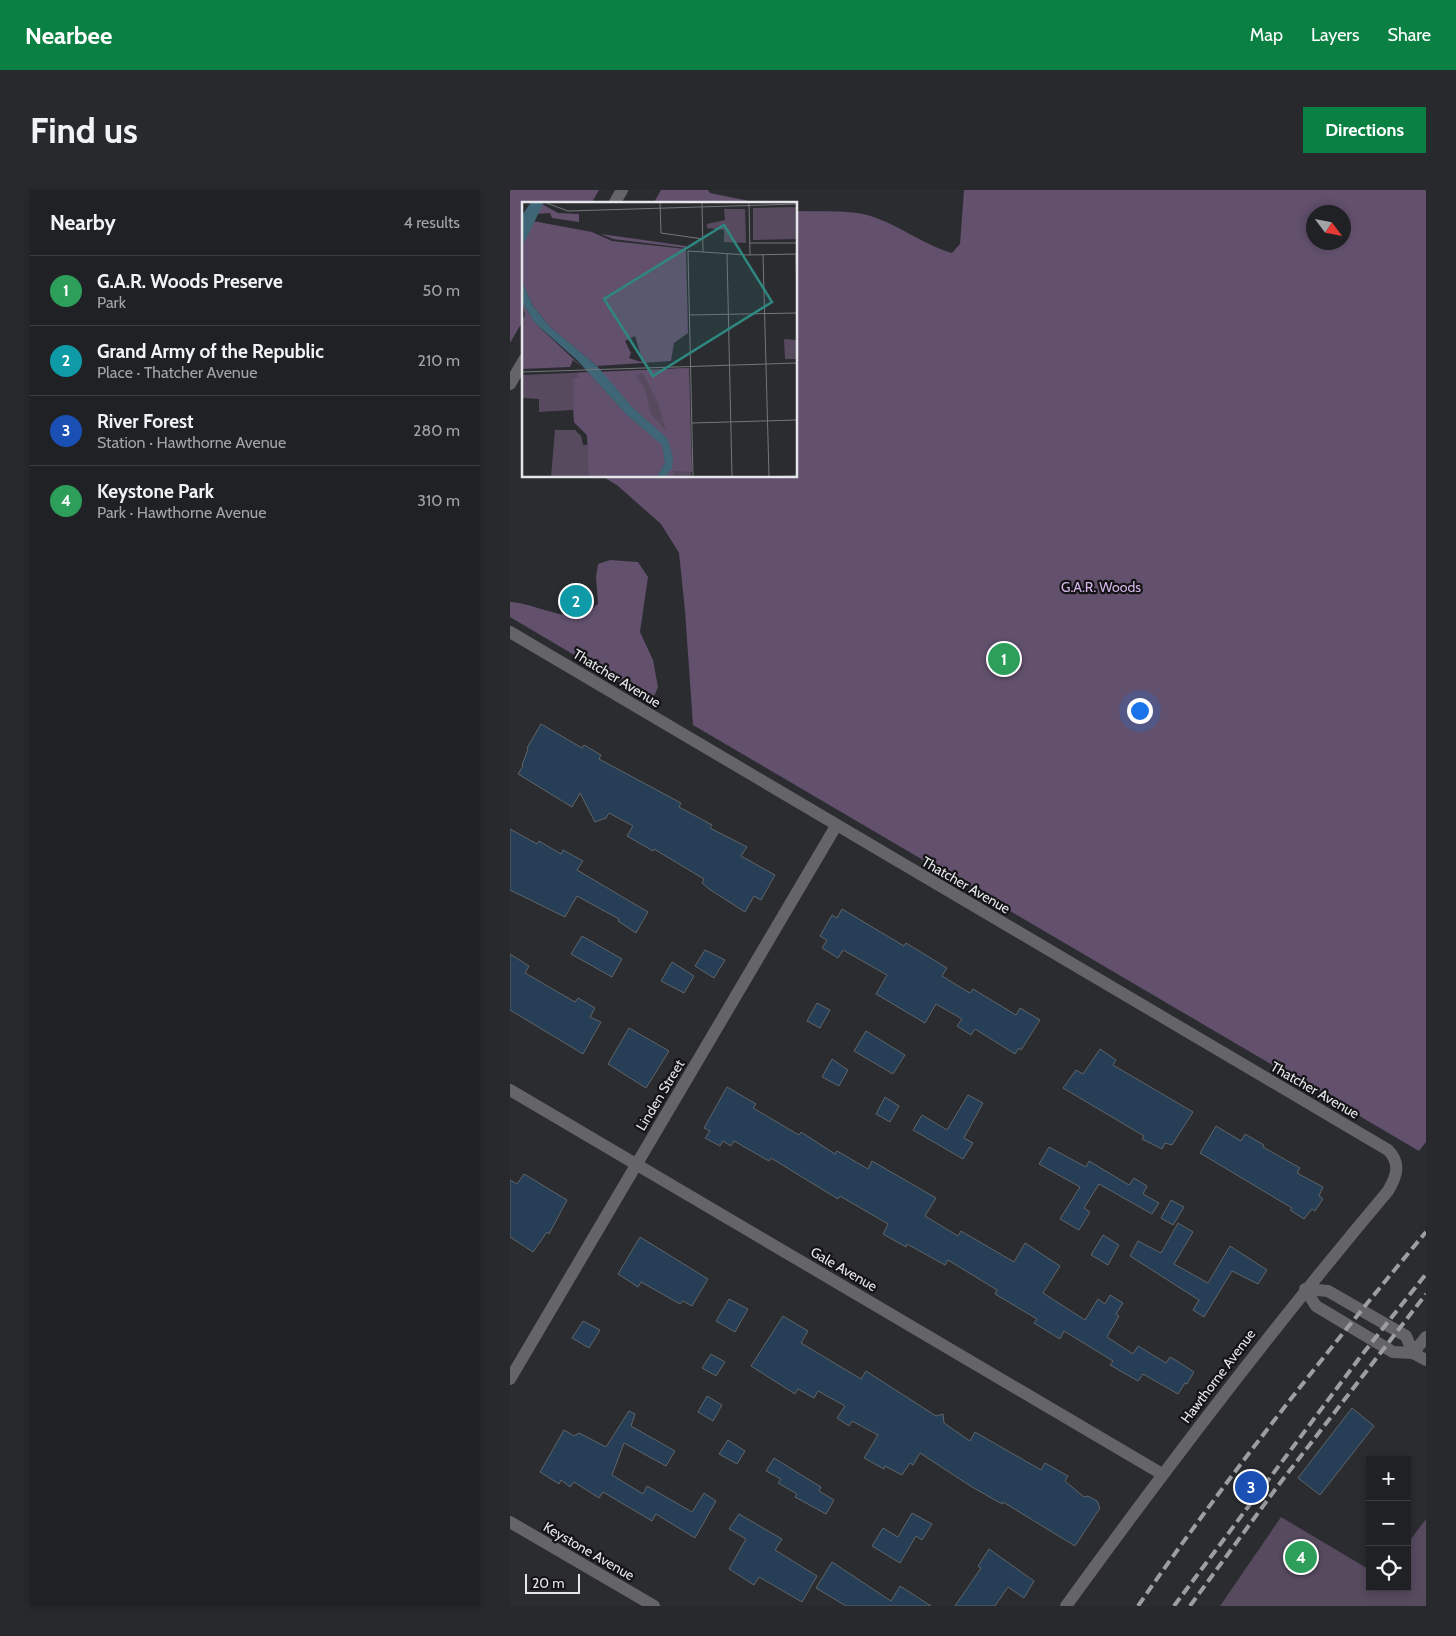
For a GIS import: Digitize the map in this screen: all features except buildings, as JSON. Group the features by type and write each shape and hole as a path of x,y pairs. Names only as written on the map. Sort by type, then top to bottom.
{"street":[{"path":"615,202 622,190"},
{"path":"510,384 522,363"},
{"name":"Thatcher Avenue","path":"510,632 1388,1150 1395,1157 1397,1169"},
{"name":"Linden Street","path":"510,1379 836,826"},
{"name":"Gale Avenue","path":"510,1090 1162,1474"},
{"name":"Hawthorne Avenue","path":"1066,1606 1162,1474 1305,1289 1388,1191 1396,1179 1397,1169"},
{"path":"1305,1289 1328,1291 1406,1336 1413,1353"},
{"path":"1305,1289 1316,1306 1393,1352 1413,1353 1426,1360"},
{"path":"1413,1353 1426,1338"},
{"name":"Keystone Avenue","path":"510,1522 654,1606"}],"shaded area":[{"path":"1281,1517 1366,1568 1366,1591 1411,1591 1411,1539 1426,1519 1426,1606 1220,1606"}],"green space":[{"path":"510,190 599,190 592,202 522,202 522,322 510,343"},
{"path":"661,190 708,190 710,193 754,202 654,202"},
{"name":"G.A.R. Woods","path":"964,190 1426,190 1426,1142 1419,1151 693,725 679,553 661,524 618,486 605,478 798,478 798,211 863,214 886,222 952,253 960,244"},
{"path":"610,560 638,562 648,577 640,632 653,660 658,687 652,701 510,617 510,602 565,615 573,616 586,613 598,604 596,577 598,564"}],"railway":[{"path":"1138,1606 1278,1416 1426,1232"},
{"path":"1174,1606 1361,1356 1426,1274"},
{"path":"1190,1606 1277,1487 1426,1294"}],"place":[{"name":"Grand Army of the Republic","path":"576,601"},
{"name":"G.A.R. Woods Preserve","path":"1004,659"},
{"name":"River Forest","path":"1251,1487"},
{"name":"Keystone Park","path":"1301,1557"}]}
